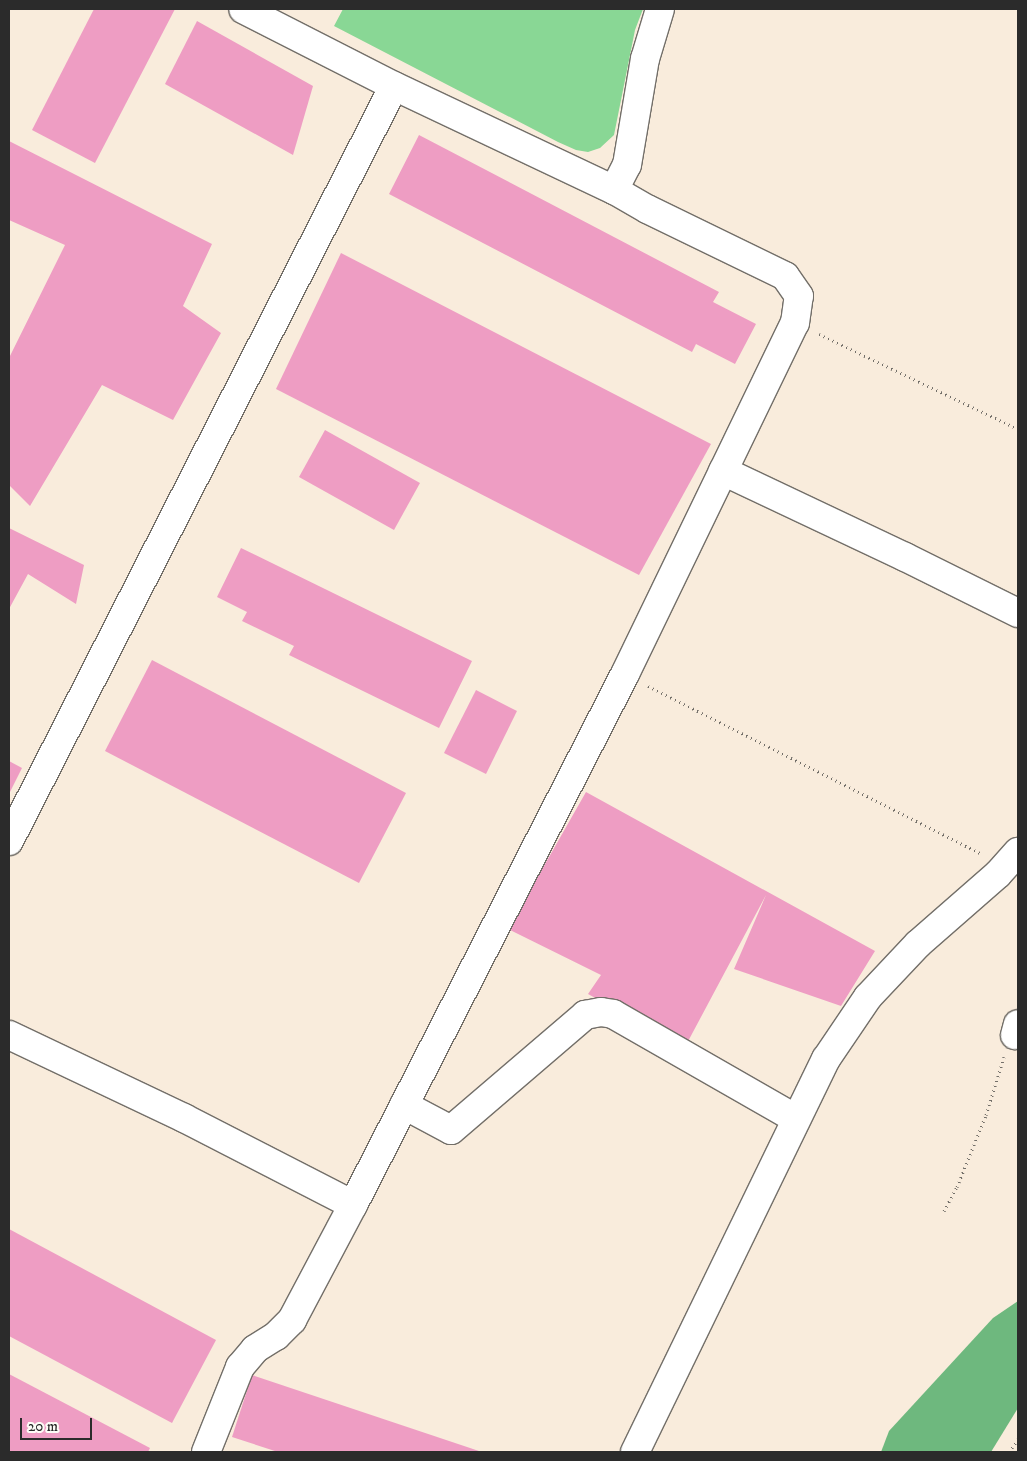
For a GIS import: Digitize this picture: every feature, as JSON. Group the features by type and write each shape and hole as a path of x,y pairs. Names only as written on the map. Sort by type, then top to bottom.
{"street":[{"path":"206,1452 240,1367 254,1349 276,1336 292,1320 353,1205 625,674 796,323 799,296 785,276 647,209 614,190 394,86 243,9"},
{"path":"614,190 627,165 645,59 660,9"},
{"path":"9,841 394,86"},
{"path":"723,471 905,556 1018,613"},
{"path":"635,1452 826,1059 868,996 918,944 998,874 1018,852"},
{"path":"404,1105 451,1130 585,1015 601,1012 613,1014 796,1119"},
{"path":"9,1035 184,1118 353,1205"}],"path":[{"path":"796,323 1018,428"},
{"path":"625,674 980,851 998,874"},
{"path":"944,1211 968,1160 986,1115 1008,1043 1017,1029"},
{"path":"1009,1452 1018,1439"}],"green space":[{"path":"343,9 643,9 635,30 614,135 600,148 588,152 576,150 558,142 334,26"},
{"path":"1018,1301 1018,1408 991,1452 881,1452 889,1431 993,1318"}],"building":[{"path":"94,9 175,9 95,163 32,130"},
{"path":"197,21 313,86 293,155 165,84"},
{"path":"419,135 719,292 713,302 756,324 735,364 696,344 692,352 389,194"},
{"path":"9,141 212,244 183,306 221,333 173,420 102,385 30,506 9,485 9,358 65,245 9,220"},
{"path":"341,253 711,444 639,575 276,389"},
{"path":"325,430 420,483 394,530 299,477"},
{"path":"9,528 84,565 76,604 28,574 9,609"},
{"path":"241,548 472,661 439,728 289,655 294,646 242,621 247,612 217,597"},
{"path":"152,660 406,793 359,883 105,751"},
{"path":"476,690 517,711 486,774 444,753"},
{"path":"9,761 22,768 9,794"},
{"path":"586,792 875,951 841,1006 734,969 766,895 685,1047 588,994 601,975 508,929"},
{"path":"9,1229 216,1340 172,1423 9,1336"},
{"path":"9,1374 150,1448 148,1452 9,1452"},
{"path":"252,1375 482,1452 278,1452 232,1437"}]}
